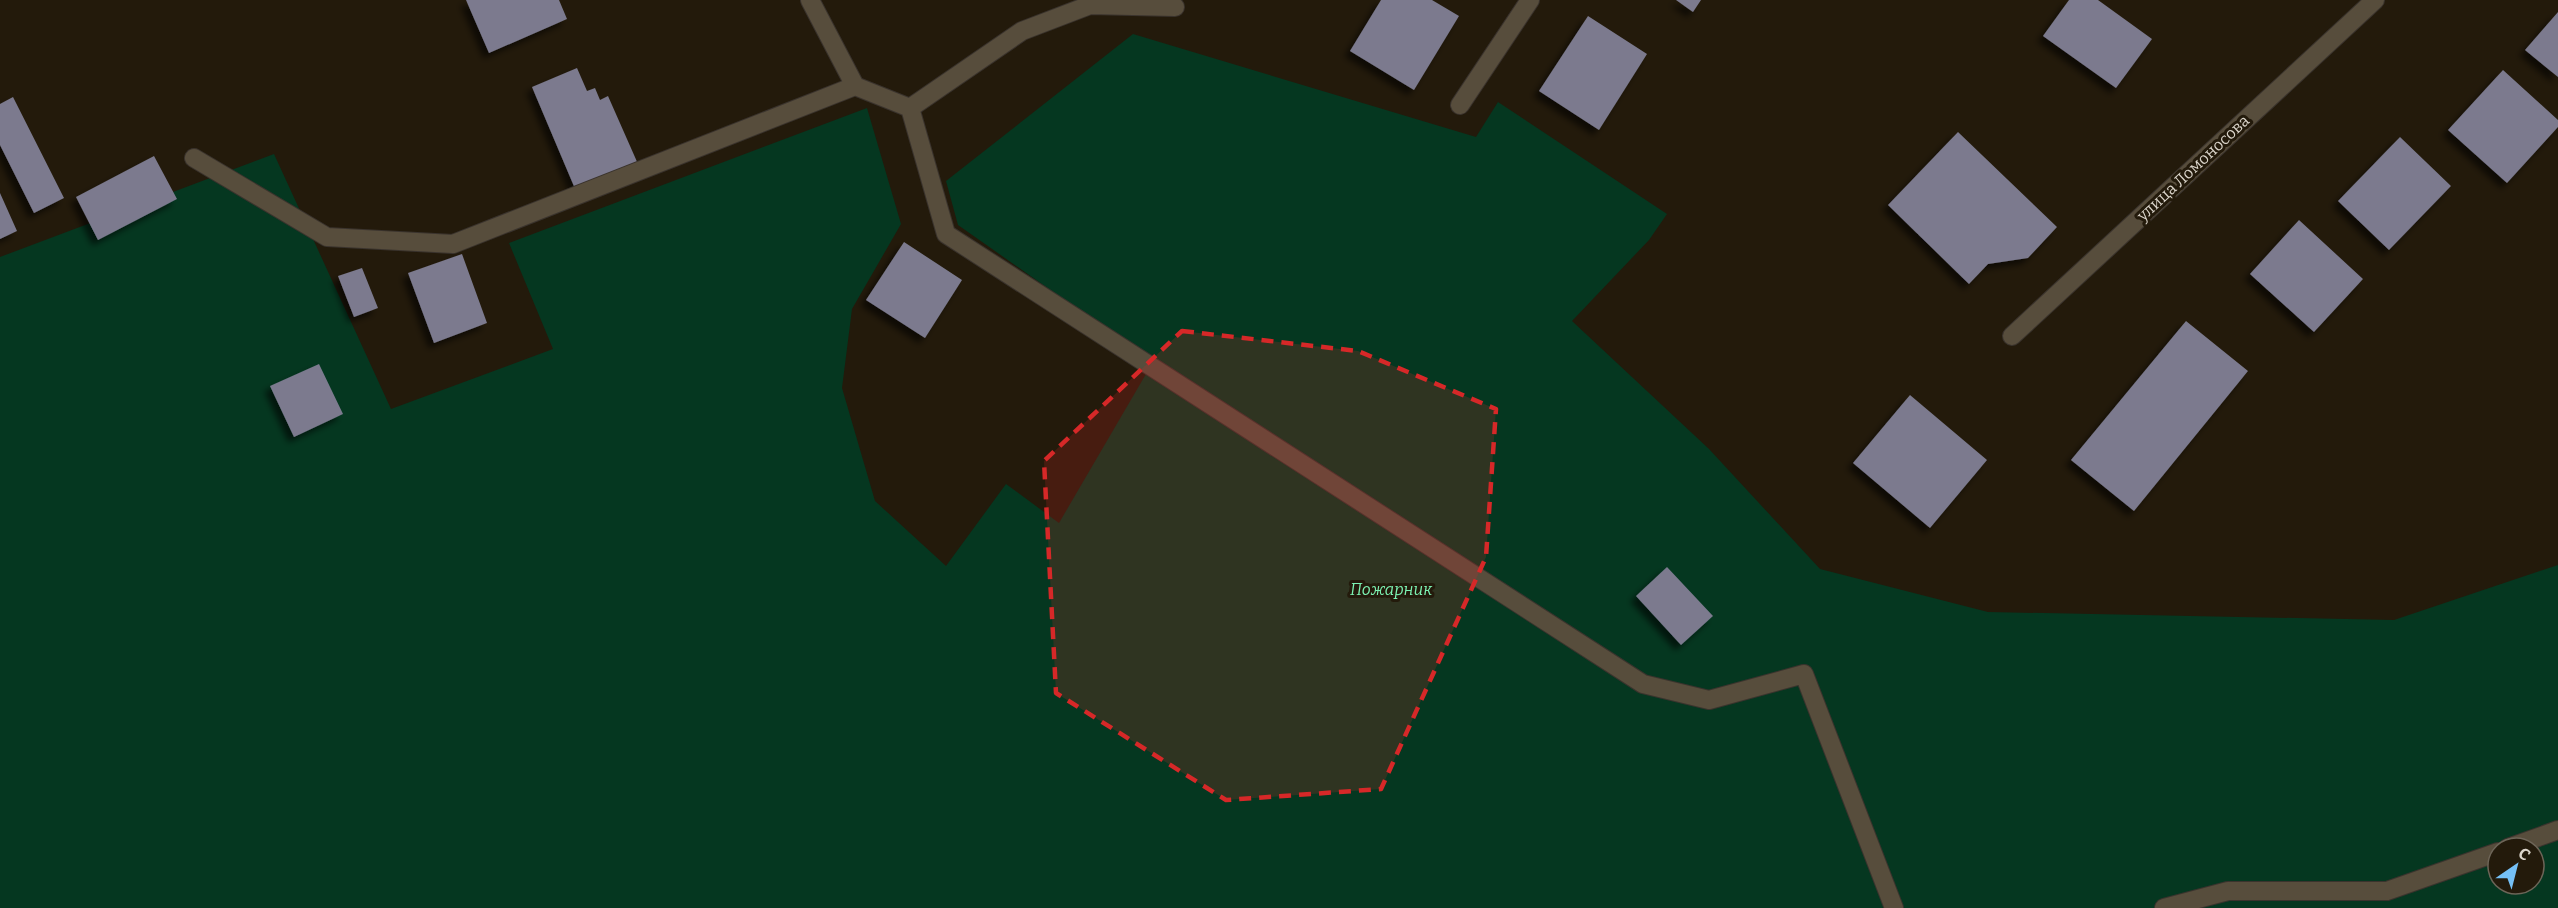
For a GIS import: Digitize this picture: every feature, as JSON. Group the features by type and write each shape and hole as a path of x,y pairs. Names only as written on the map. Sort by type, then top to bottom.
{"street":[{"path":"810,0 855,86 910,108"},
{"path":"1460,105 1530,0"},
{"name":"улица Ломоносова","path":"2012,336 2375,0"},
{"path":"910,108 1022,31 1080,8 1090,5 1175,7"},
{"path":"194,158 327,237 453,244 855,86"},
{"path":"910,108 946,234 1643,684 1709,700 1804,674 1894,908"},
{"path":"2541,836 2558,830"},
{"path":"2164,908 2228,891 2386,891 2486,856"}],"highlighted area":[{"path":"1182,331 1358,351 1496,409 1486,557 1381,789 1226,800 1056,693 1044,461"}],"green space":[{"name":"Пожарник","path":"1133,34 1476,137 1498,102 1667,214 1649,240 1572,321 1709,449 1820,569 1988,612 2394,620 2558,565 2558,908 0,908 0,257 274,154 391,409 553,349 509,243 867,108 901,224 852,309 842,388 875,501 946,566 1006,484 1059,523 1153,362 958,225 946,181"}],"building":[{"path":"466,0 559,0 567,19 489,53"},
{"path":"1381,0 1432,0 1459,16 1414,90 1350,51"},
{"path":"1676,0 1701,0 1693,12"},
{"path":"2069,0 2098,0 2152,39 2116,88 2043,36"},
{"path":"2558,12 2558,77 2525,50"},
{"path":"1588,16 1647,54 1599,130 1539,91"},
{"path":"577,68 587,91 595,88 600,100 608,96 638,164 576,191 532,87"},
{"path":"2503,70 2558,120 2558,127 2507,183 2448,130"},
{"path":"13,97 64,198 34,213 0,145 0,104"},
{"path":"1958,132 2057,227 2028,258 1988,264 1969,284 1888,205"},
{"path":"2400,137 2451,186 2389,250 2338,201"},
{"path":"154,156 177,199 98,240 76,197"},
{"path":"0,193 17,231 0,239"},
{"path":"2299,220 2363,279 2314,332 2250,274"},
{"path":"904,242 962,280 925,338 866,300"},
{"path":"462,254 487,323 434,343 408,273"},
{"path":"362,268 378,308 354,317 338,276"},
{"path":"2186,321 2248,371 2134,511 2071,460"},
{"path":"319,364 343,414 294,437 270,386"},
{"path":"1910,395 1987,460 1930,528 1853,463"},
{"path":"1667,567 1713,616 1681,645 1636,596"}]}
